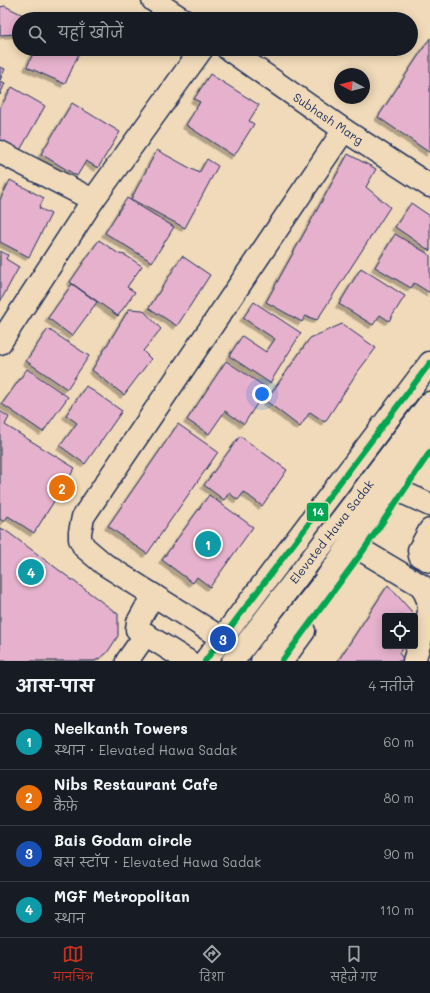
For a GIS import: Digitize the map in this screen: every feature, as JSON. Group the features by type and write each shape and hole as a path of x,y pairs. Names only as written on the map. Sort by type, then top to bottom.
{"street":[{"path":"152,0 171,12"},
{"path":"0,343 93,200 197,56"},
{"name":"Subhash Marg","path":"238,56 344,130 430,186"},
{"path":"223,639 104,564 84,547 80,539 83,517 344,130"},
{"path":"0,152 93,200"},
{"path":"205,661 430,363"},
{"name":"Elevated Hawa Sadak","path":"232,661 430,403"},
{"name":"Elevated Hawa Sadak","path":"262,661 322,586 430,428"},
{"path":"282,661 363,551 430,452"},
{"path":"402,492 430,505"},
{"path":"430,530 419,550 420,556 430,561"},
{"path":"363,551 422,586 428,600 429,613 414,661"},
{"path":"153,595 138,622 137,629 188,661"},
{"path":"127,661 146,634"}],"building":[{"path":"5,6 17,12 12,12 12,34 0,35 0,7"},
{"path":"430,38 430,153 378,117"},
{"path":"32,56 78,56 65,84 27,67"},
{"path":"0,67 5,69 0,80"},
{"path":"210,74 259,105 249,121 254,124 234,156 186,125 200,102 194,99"},
{"path":"0,81 5,83 0,95"},
{"path":"12,87 45,106 19,152 0,141 0,108"},
{"path":"72,103 120,132 98,168 86,161 77,176 41,154"},
{"path":"157,150 199,173 207,159 218,166 185,228 131,199"},
{"path":"348,154 376,169 366,187 390,207 317,320 305,316 302,322 266,302"},
{"path":"10,180 44,198 39,208 51,214 29,257 0,242 0,200"},
{"path":"127,198 174,227 152,262 105,233"},
{"path":"411,203 430,216 430,251 395,227"},
{"path":"395,234 430,255 430,293 414,283 411,288 375,267"},
{"path":"99,240 119,254 125,255 142,266 127,287 135,292 118,316 70,282"},
{"path":"0,251 8,255 6,259 19,267 0,302"},
{"path":"182,256 210,275 177,326 149,308"},
{"path":"361,268 405,296 389,321 380,315 373,325 339,304"},
{"path":"72,284 97,302 72,336 48,318"},
{"path":"254,302 301,333 270,383 229,356 242,336 266,352 275,339 243,318"},
{"path":"129,309 143,310 161,329 143,351 151,359 124,395 92,370"},
{"path":"342,324 376,348 356,374 325,422 310,412 300,427 266,401 310,338"},
{"path":"48,329 89,356 67,389 26,361"},
{"path":"226,361 267,388 244,424 225,411 209,434 187,420"},
{"path":"27,369 68,397 43,432 2,404"},
{"path":"86,386 122,411 85,464 60,446 77,423 66,415"},
{"path":"0,411 9,417 5,425 75,468 34,533 8,516 4,522 0,519"},
{"path":"178,424 218,452 147,554 108,526"},
{"path":"240,436 287,470 262,506 244,492 238,500 229,493 224,500 204,485"},
{"path":"209,495 253,527 210,587 197,577 193,583 162,560"},
{"path":"0,528 5,530 118,614 118,636 107,653 95,661 0,661"},
{"path":"388,585 413,613 382,613 382,649 402,649 399,653 405,661 338,661"},
{"path":"418,619 421,622 418,626"}],"transit line":[{"name":"14","path":"205,661 430,363"},
{"name":"14","path":"282,661 363,551 430,452"}],"place":[{"name":"Nibs Restaurant Cafe","path":"62,488"},
{"name":"Neelkanth Towers","path":"208,544"},
{"name":"MGF Metropolitan","path":"31,572"},
{"name":"Bais Godam circle","path":"223,639"}]}
